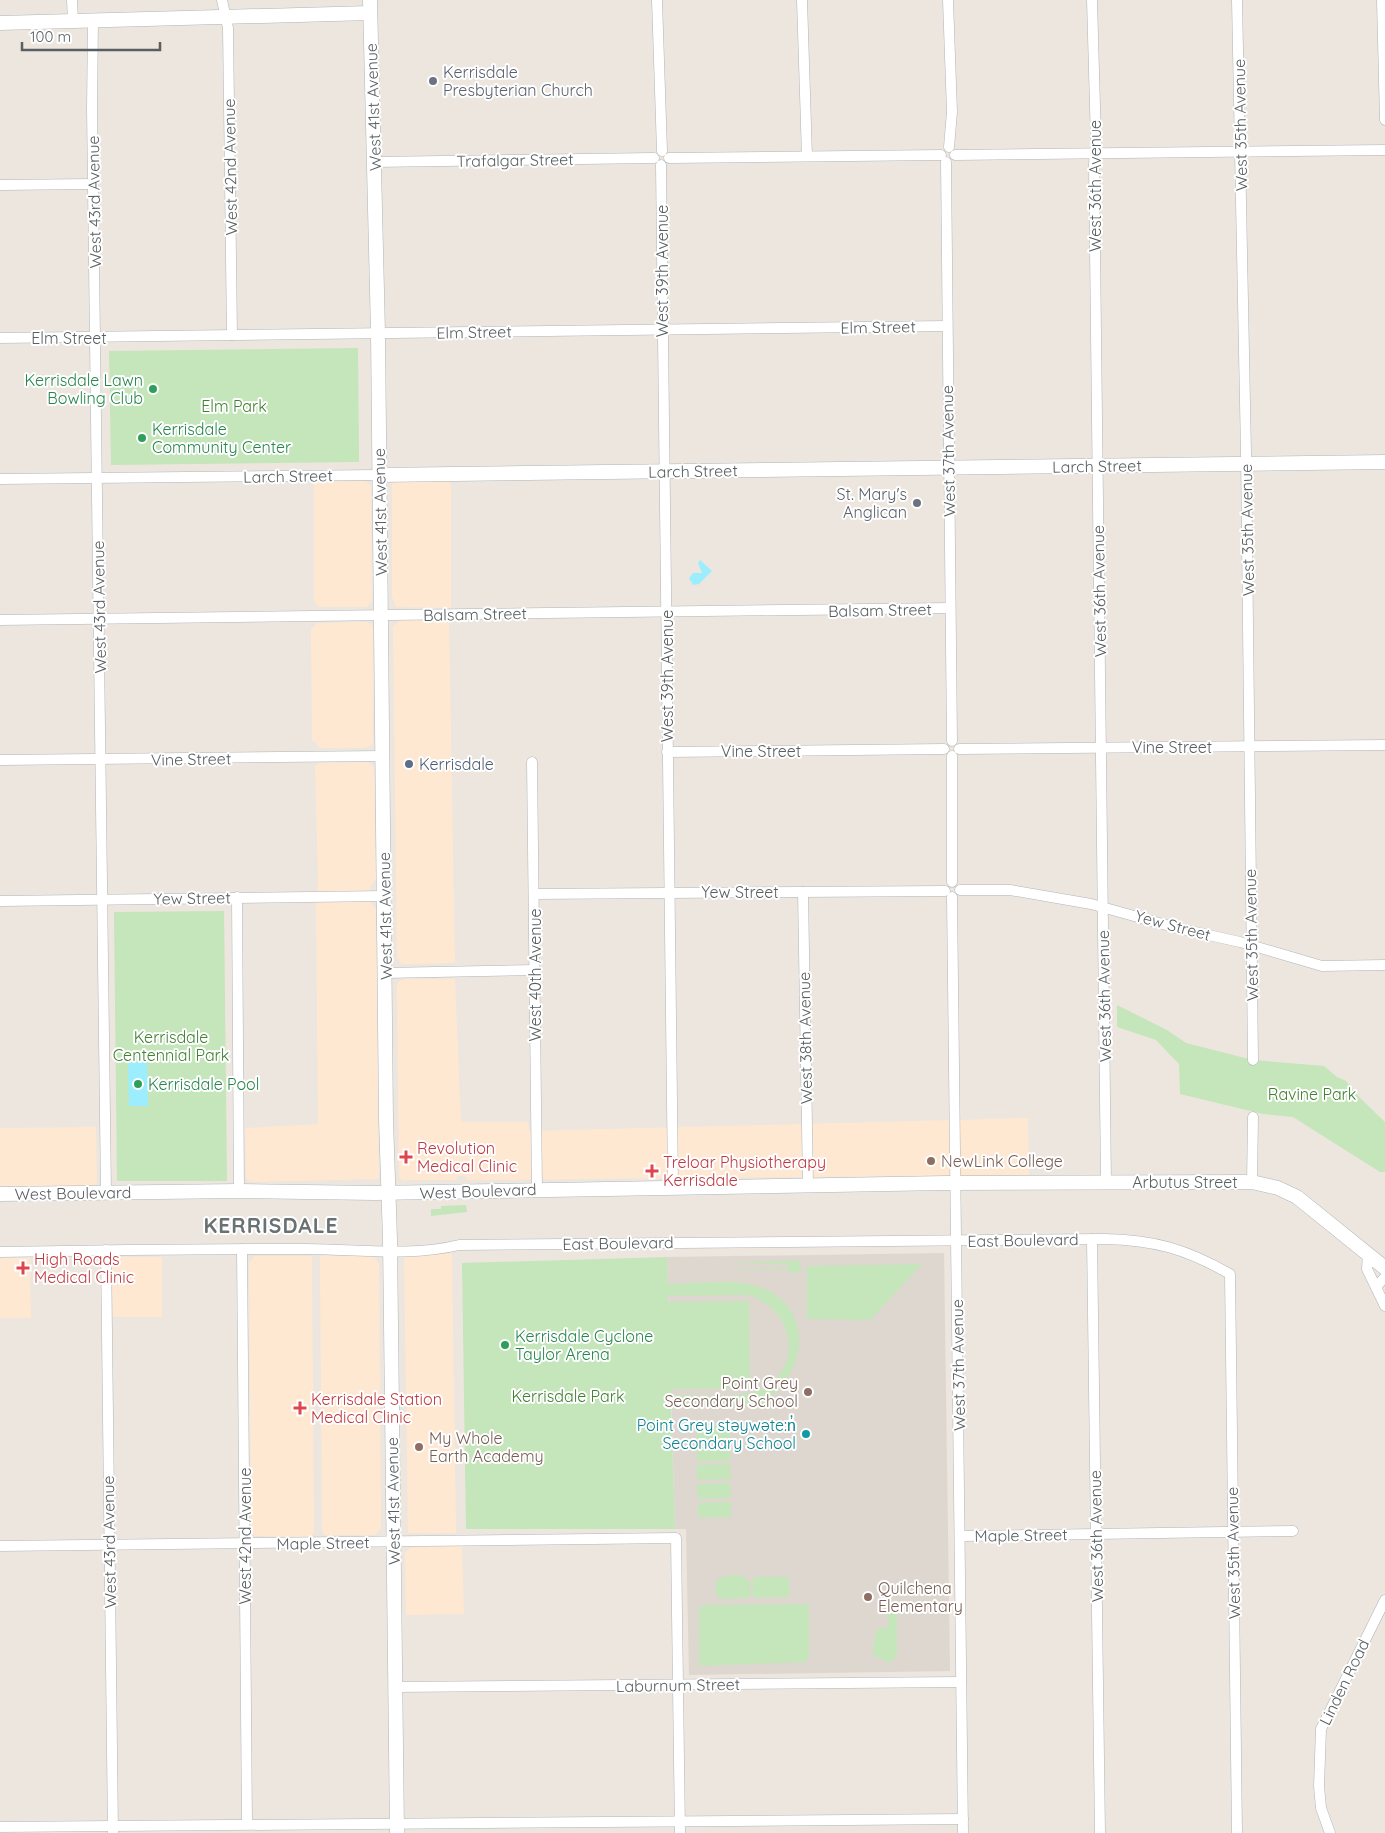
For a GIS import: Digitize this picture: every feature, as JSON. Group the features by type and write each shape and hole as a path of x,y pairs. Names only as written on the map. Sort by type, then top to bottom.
{"main road":[{"path":"0,23 225,16 370,6"},
{"name":"West 41st Avenue","path":"370,6 378,333 397,1829"},
{"name":"Larch Street","path":"379,475 1385,462"},
{"name":"Arbutus Street","path":"957,1183 1252,1182 1278,1188 1297,1197 1385,1268"},
{"name":"West Boulevard","path":"0,1194 239,1191 388,1193 673,1186 957,1183"}],"street":[{"path":"72,0 73,21"},
{"name":"West 42nd Avenue","path":"222,0 228,28 232,335"},
{"name":"West 39th Avenue","path":"657,0 661,158 673,1186"},
{"path":"802,0 807,156"},
{"path":"943,158 952,160 948,0"},
{"name":"West 36th Avenue","path":"1092,0 1106,1183"},
{"name":"West 35th Avenue","path":"1237,0 1246,464 1253,1060"},
{"path":"1382,0 1385,120"},
{"name":"West 43rd Avenue","path":"93,20 93,184 106,1193"},
{"path":"952,151 1095,153 1385,150"},
{"name":"Trafalgar Street","path":"375,162 807,156 943,158"},
{"name":"West 37th Avenue","path":"943,158 949,468 963,1833"},
{"path":"0,185 93,184"},
{"name":"Elm Street","path":"0,338 947,326"},
{"name":"Larch Street","path":"0,479 379,475"},
{"name":"Balsam Street","path":"0,620 950,608"},
{"name":"Vine Street","path":"667,752 1385,745"},
{"name":"Vine Street","path":"0,760 382,756"},
{"name":"West 40th Avenue","path":"532,762 537,1189"},
{"name":"Yew Street","path":"535,894 1010,890 1102,907 1322,966 1385,965"},
{"name":"West 38th Avenue","path":"803,892 808,1185"},
{"name":"Yew Street","path":"0,901 384,896"},
{"path":"237,897 239,1191"},
{"path":"385,973 534,970"},
{"path":"1252,1117 1252,1182"},
{"name":"West 36th Avenue","path":"1092,1239 1100,1833"},
{"name":"East Boulevard","path":"0,1252 242,1249 390,1250 444,1249 459,1245 1124,1239 1162,1244 1202,1258 1230,1274"},
{"name":"West 42nd Avenue","path":"242,1249 248,1824"},
{"name":"West 43rd Avenue","path":"106,1250 113,1829"},
{"path":"1368,1254 1367,1269 1385,1306"},
{"name":"West 35th Avenue","path":"1230,1274 1237,1833"},
{"path":"1376,1287 1385,1277"},
{"name":"Maple Street","path":"960,1536 1293,1531"},
{"name":"Maple Street","path":"0,1546 676,1538 679,1684"},
{"name":"Linden Road","path":"1328,1830 1321,1808 1319,1786 1321,1729 1385,1600"},
{"name":"Laburnum Street","path":"396,1687 961,1682"},
{"path":"679,1684 680,1828"},
{"path":"0,1827 113,1829 248,1824 397,1829 680,1828 963,1819"}],"shaded area":[{"path":"448,478 451,486 451,608 396,607 392,597 392,484 394,481"},
{"path":"366,481 371,486 372,602 366,607 318,607 314,601 314,482"},
{"path":"449,619 455,963 404,964 400,963 397,957 393,627 400,620"},
{"path":"366,622 371,624 373,628 373,744 366,748 319,748 316,742 312,741 311,627 315,627 315,623"},
{"path":"367,762 374,767 376,878 370,888 371,903 376,909 379,1179 250,1182 246,1178 245,1128 318,1124 316,909 318,882 315,766 320,763"},
{"path":"404,979 455,979 461,1122 528,1122 529,1131 1028,1118 1029,1175 468,1180 465,1176 458,1176 456,1180 402,1180 399,1177 397,987 398,982"},
{"path":"96,1127 97,1186 0,1186 0,1128"},
{"path":"452,1253 456,1533 408,1533 404,1259 410,1254"},
{"name":"Point Grey Secondary School","path":"944,1253 950,1671 689,1675 686,1529 675,1529 667,1257"},
{"path":"255,1256 312,1256 314,1533 310,1537 255,1536 251,1528 249,1262"},
{"path":"320,1256 370,1256 375,1258 379,1264 381,1528 375,1535 324,1535 322,1528"},
{"path":"117,1257 162,1257 162,1317 113,1317 112,1264"},
{"path":"0,1258 30,1258 31,1318 0,1318"},
{"path":"413,1546 462,1546 464,1614 406,1615 405,1552"}],"green space":[{"name":"Elm Park","path":"358,348 359,462 111,465 109,351"},
{"name":"Kerrisdale Centennial Park","path":"224,911 227,1181 117,1181 114,912"},
{"name":"Ravine Park","path":"1117,1005 1167,1030 1186,1043 1253,1060 1324,1066 1337,1077 1346,1081 1359,1097 1385,1122 1385,1172 1380,1172 1293,1117 1263,1114 1180,1094 1179,1064 1156,1040 1117,1027"},
{"path":"466,1205 467,1212 431,1216 431,1209 441,1209 441,1206"},
{"name":"Kerrisdale Park","path":"667,1257 668,1284 739,1283 749,1284 769,1291 783,1301 793,1315 798,1330 799,1347 794,1364 785,1381 772,1396 773,1405 671,1406 675,1529 466,1529 462,1263","holes":["748,1295 764,1303 776,1313 784,1326 788,1340 788,1355 783,1368 774,1381 759,1390 739,1395 671,1395 671,1389 750,1388 749,1301 668,1302 668,1296"]},
{"path":"800,1261 801,1272 788,1272 788,1269 723,1270 788,1267 788,1264 723,1264"},
{"path":"922,1264 870,1320 807,1319 807,1266"},
{"path":"730,1426 730,1441 697,1442 696,1427"},
{"path":"697,1446 730,1446 730,1461 697,1461"},
{"path":"730,1464 731,1479 697,1480 697,1465"},
{"path":"730,1483 731,1498 698,1499 697,1484"},
{"path":"731,1502 731,1517 698,1518 698,1503"},
{"path":"740,1575 750,1581 751,1595 748,1598 721,1599 716,1595 716,1582 724,1576"},
{"path":"753,1577 789,1577 789,1597 753,1598"},
{"path":"809,1604 809,1657 805,1662 699,1666 699,1609 703,1605"},
{"path":"888,1610 897,1611 897,1654 891,1663 874,1656 873,1650 876,1630 888,1627"}],"water":[{"path":"700,560 712,571 699,584 693,585 689,578 693,573 702,573 698,563"},
{"name":"Kerrisdale Pool","path":"136,1061 147,1062 148,1106 129,1106 128,1063 135,1063"}],"place":[{"name":"Kerrisdale Presbyterian Church","path":"433,81"},
{"name":"Kerrisdale Lawn Bowling Club","path":"153,389"},
{"name":"Kerrisdale Community Center","path":"142,438"},
{"name":"St. Mary's Anglican","path":"917,503"},
{"name":"Kerrisdale","path":"409,764"},
{"name":"Kerrisdale Pool","path":"138,1084"},
{"name":"Revolution Medical Clinic","path":"406,1157"},
{"name":"NewLink College","path":"931,1161"},
{"name":"Treloar Physiotherapy Kerrisdale","path":"652,1171"},
{"name":"High Roads Medical Clinic","path":"23,1268"},
{"name":"Kerrisdale Cyclone Taylor Arena","path":"505,1345"},
{"name":"Point Grey Secondary School","path":"808,1392"},
{"name":"Kerrisdale Station Medical Clinic","path":"300,1408"},
{"name":"Point Grey stəywəte:n̓ Secondary School","path":"806,1434"},
{"name":"My Whole Earth Academy","path":"419,1447"},
{"name":"Quilchena Elementary","path":"868,1597"}],"district":[{"name":"KERRISDALE","path":"271,1226"}]}
